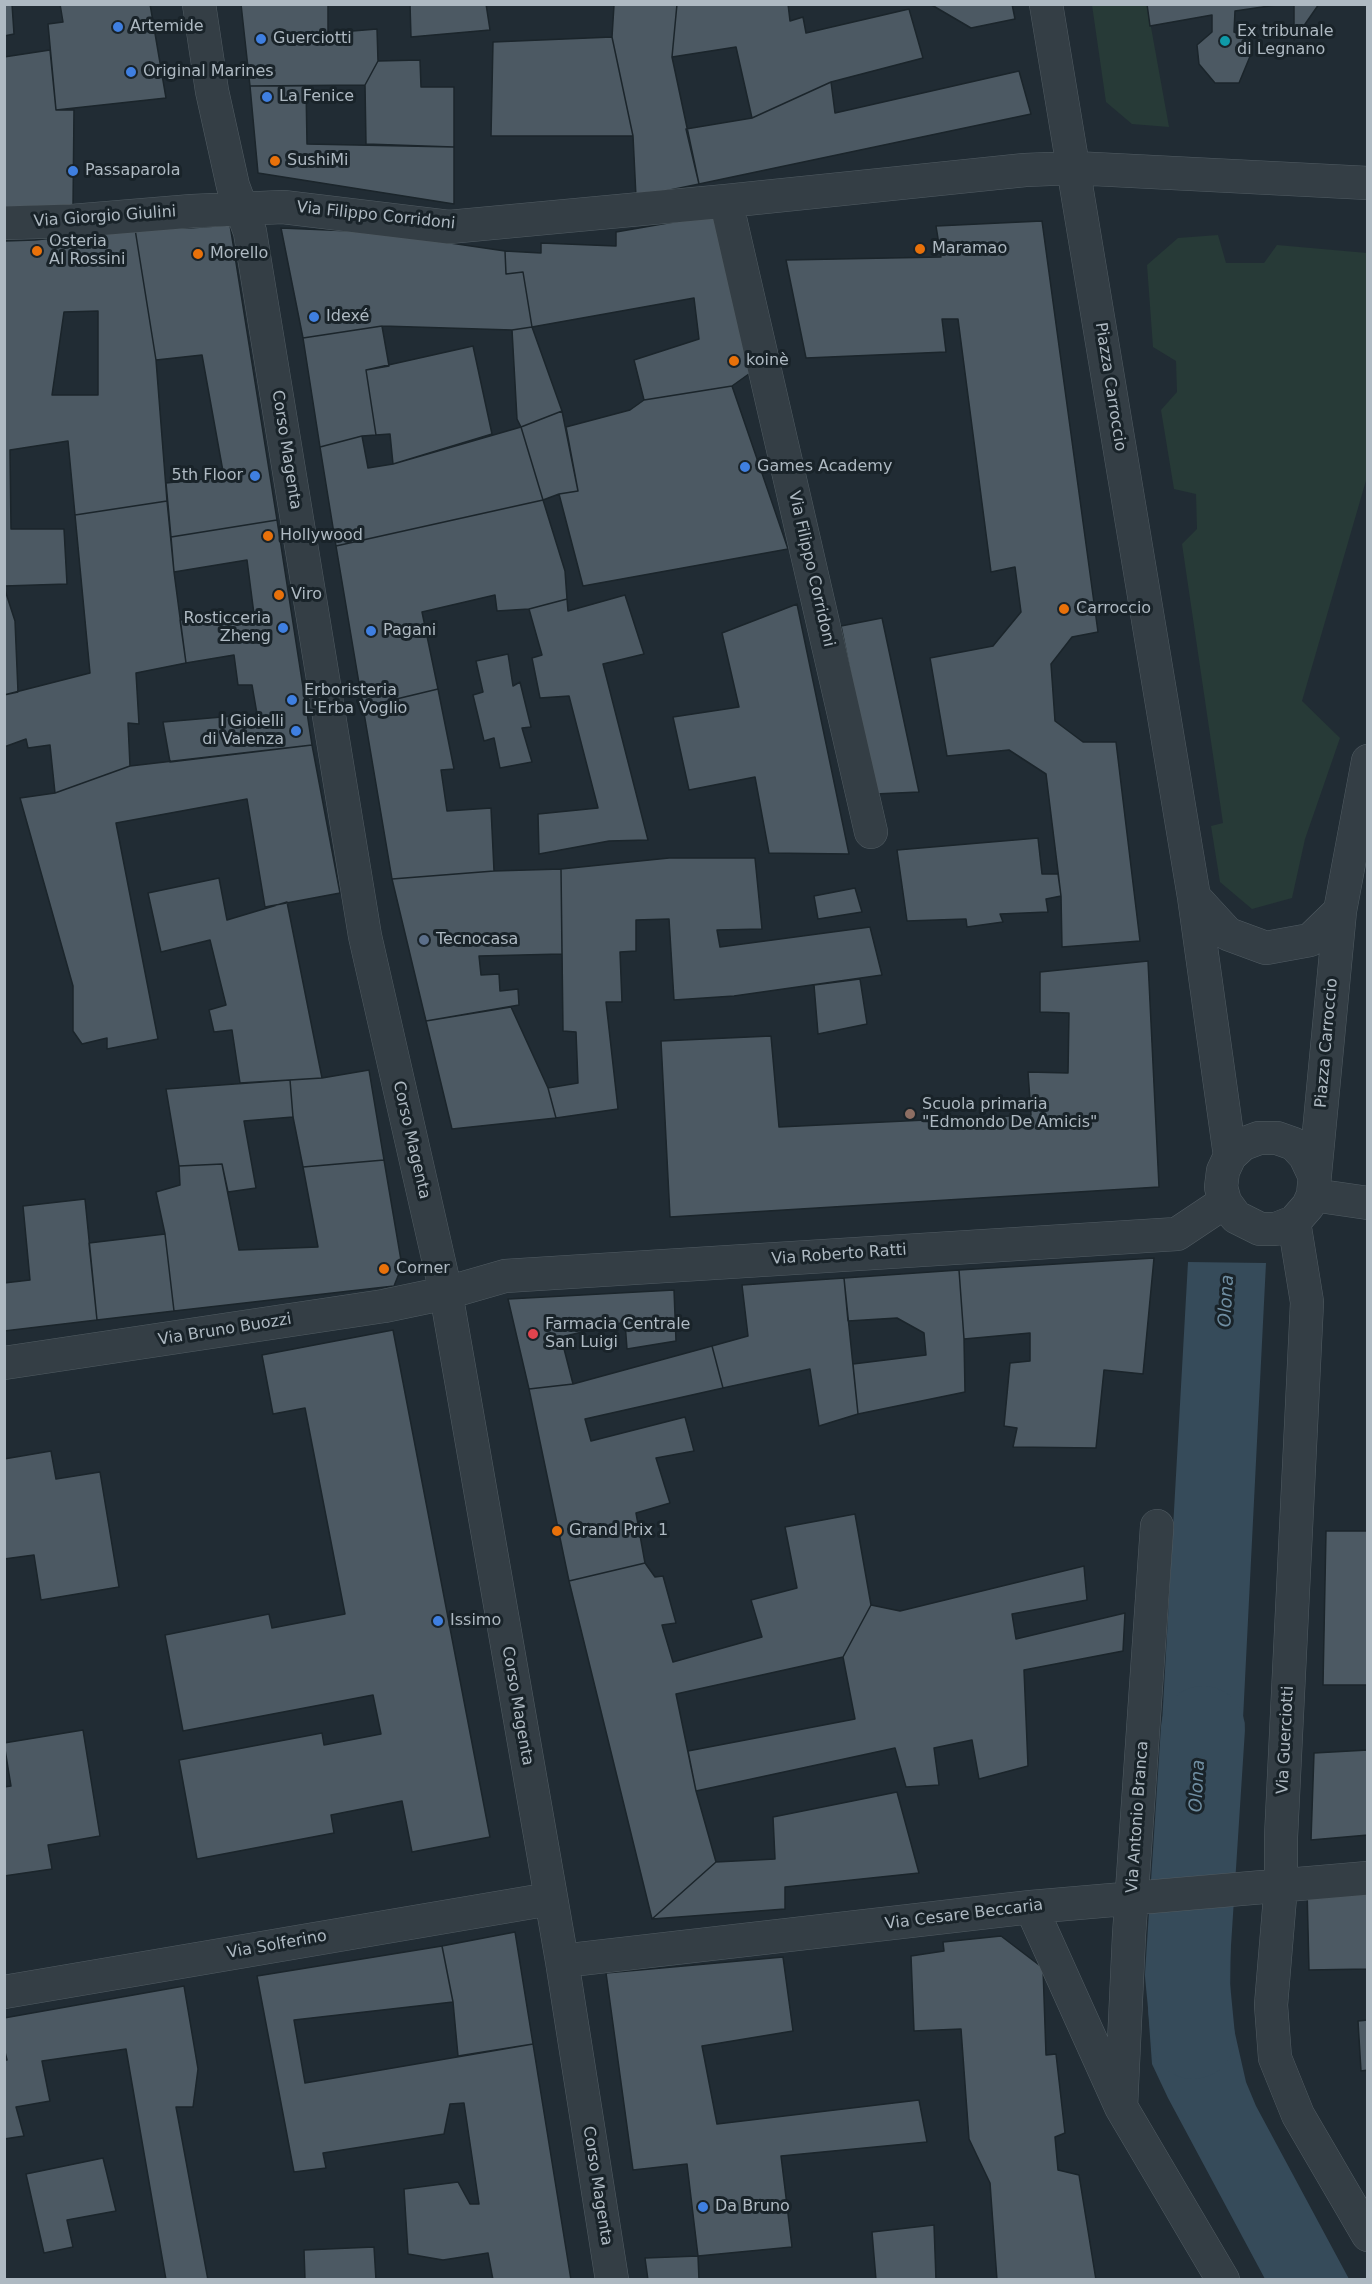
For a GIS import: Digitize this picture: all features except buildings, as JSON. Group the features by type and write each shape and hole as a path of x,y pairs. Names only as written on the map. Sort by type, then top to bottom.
{"street":[{"name":"Corso Magenta","path":"199,4 212,91 233,186 250,232 365,936 446,1293 562,1961 612,2280"},
{"name":"Piazza Carroccio","path":"1046,4 1194,897 1230,1156"},
{"name":"Via Filippo Corridoni","path":"242,209 284,207 449,227 1025,170 1074,168"},
{"path":"1074,168 1368,183"},
{"name":"Via Filippo Corridoni","path":"726,201 871,832"},
{"name":"Via Giorgio Giulini","path":"4,223 72,221 242,209"},
{"name":"Piazza Carroccio","path":"1314,1185 1340,911 1368,761"},
{"path":"1194,897 1228,934 1266,948 1310,940 1340,911"},
{"path":"1259,1138 1277,1138 1294,1144 1305,1156 1314,1185 1308,1206 1294,1222 1276,1229 1260,1229 1236,1217 1226,1202 1221,1187 1223,1171 1230,1156 1243,1144 1259,1138"},
{"path":"1314,1185 1368,1203"},
{"name":"Via Roberto Ratti","path":"446,1293 505,1276 1177,1234 1226,1202"},
{"name":"Via Guerciotti","path":"1294,1222 1307,1302 1281,1837 1266,1887 1271,2005 1275,2058 1298,2115 1368,2235"},
{"name":"Via Bruno Buozzi","path":"4,1363 384,1306 446,1293"},
{"name":"Via Antonio Branca","path":"1121,2107 1129,1935 1143,1896 1157,1526"},
{"name":"Via Cesare Beccaria","path":"562,1961 1031,1907 1368,1878"},
{"name":"Via Solferino","path":"4,1992 550,1899"},
{"path":"1031,1907 1121,2107 1223,2280"}],"green space":[{"path":"1092,5 1147,5 1169,127 1132,124 1106,102"},
{"path":"1218,235 1226,263 1264,263 1277,245 1367,253 1367,477 1302,701 1340,738 1305,839 1292,898 1252,909 1220,882 1211,826 1223,823 1182,544 1197,529 1196,494 1174,489 1161,410 1177,392 1176,361 1153,347 1147,265 1178,238"}],"water":[{"path":"1188,1262 1266,1263 1237,1838 1155,1848"},
{"path":"1231,1917 1230,2001 1246,2082 1256,2106 1349,2279 1265,2279 1152,2064 1148,2009 1151,1925"}],"waterway":[{"name":"Olona","path":"1193,2037 1187,1975 1203,1728"}],"place":[{"name":"Artemide","path":"118,27"},
{"name":"Guerciotti","path":"261,39"},
{"name":"Ex tribunale di Legnano","path":"1225,41"},
{"name":"Original Marines","path":"131,72"},
{"name":"La Fenice","path":"267,97"},
{"name":"SushiMi","path":"275,161"},
{"name":"Passaparola","path":"73,171"},
{"name":"Maramao","path":"920,249"},
{"name":"Osteria Al Rossini","path":"37,251"},
{"name":"Morello","path":"198,254"},
{"name":"Idexé","path":"314,317"},
{"name":"koinè","path":"734,361"},
{"name":"Games Academy","path":"745,467"},
{"name":"5th Floor","path":"255,476"},
{"name":"Hollywood","path":"268,536"},
{"name":"Viro","path":"279,595"},
{"name":"Carroccio","path":"1064,609"},
{"name":"Rosticceria Zheng","path":"283,628"},
{"name":"Pagani","path":"371,631"},
{"name":"Erboristeria L'Erba Voglio","path":"292,700"},
{"name":"I Gioielli di Valenza","path":"296,731"},
{"name":"Tecnocasa","path":"424,940"},
{"name":"Scuola primaria \"Edmondo De Amicis\"","path":"910,1114"},
{"name":"Corner","path":"384,1269"},
{"name":"Farmacia Centrale San Luigi","path":"533,1334"},
{"name":"Grand Prix 1","path":"557,1531"},
{"name":"Issimo","path":"438,1621"},
{"name":"Da Bruno","path":"703,2207"}]}
